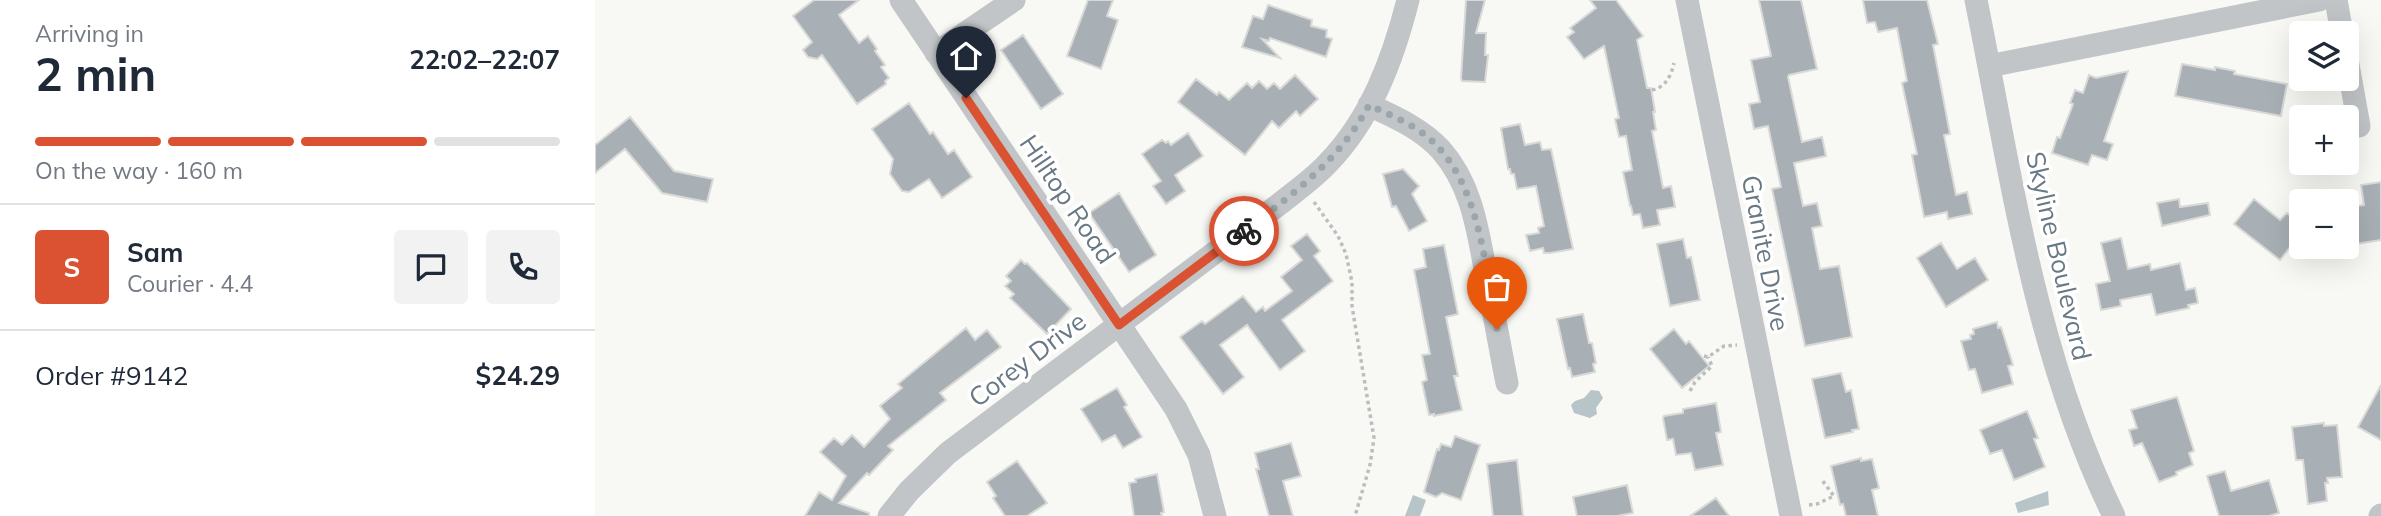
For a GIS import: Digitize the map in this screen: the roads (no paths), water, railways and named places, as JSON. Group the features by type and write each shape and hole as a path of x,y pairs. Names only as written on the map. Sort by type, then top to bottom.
{"street":[{"name":"Hilltop Road","path":"901,0 1176,410 1191,437 1205,473 1216,516"},
{"path":"936,53 1014,0"},
{"name":"Corey Drive","path":"890,516 909,491 948,453 1317,173 1342,148 1380,85 1408,0"},
{"name":"Granite Drive","path":"1687,0 1800,511"},
{"name":"Skyline Boulevard","path":"1976,0 2026,253 2050,347 2078,434 2114,516"},
{"path":"1989,65 2319,0"},
{"path":"2336,0 2340,21"},
{"path":"1369,105 1428,137 1453,164 1463,182 1473,213 1507,383"}]}
